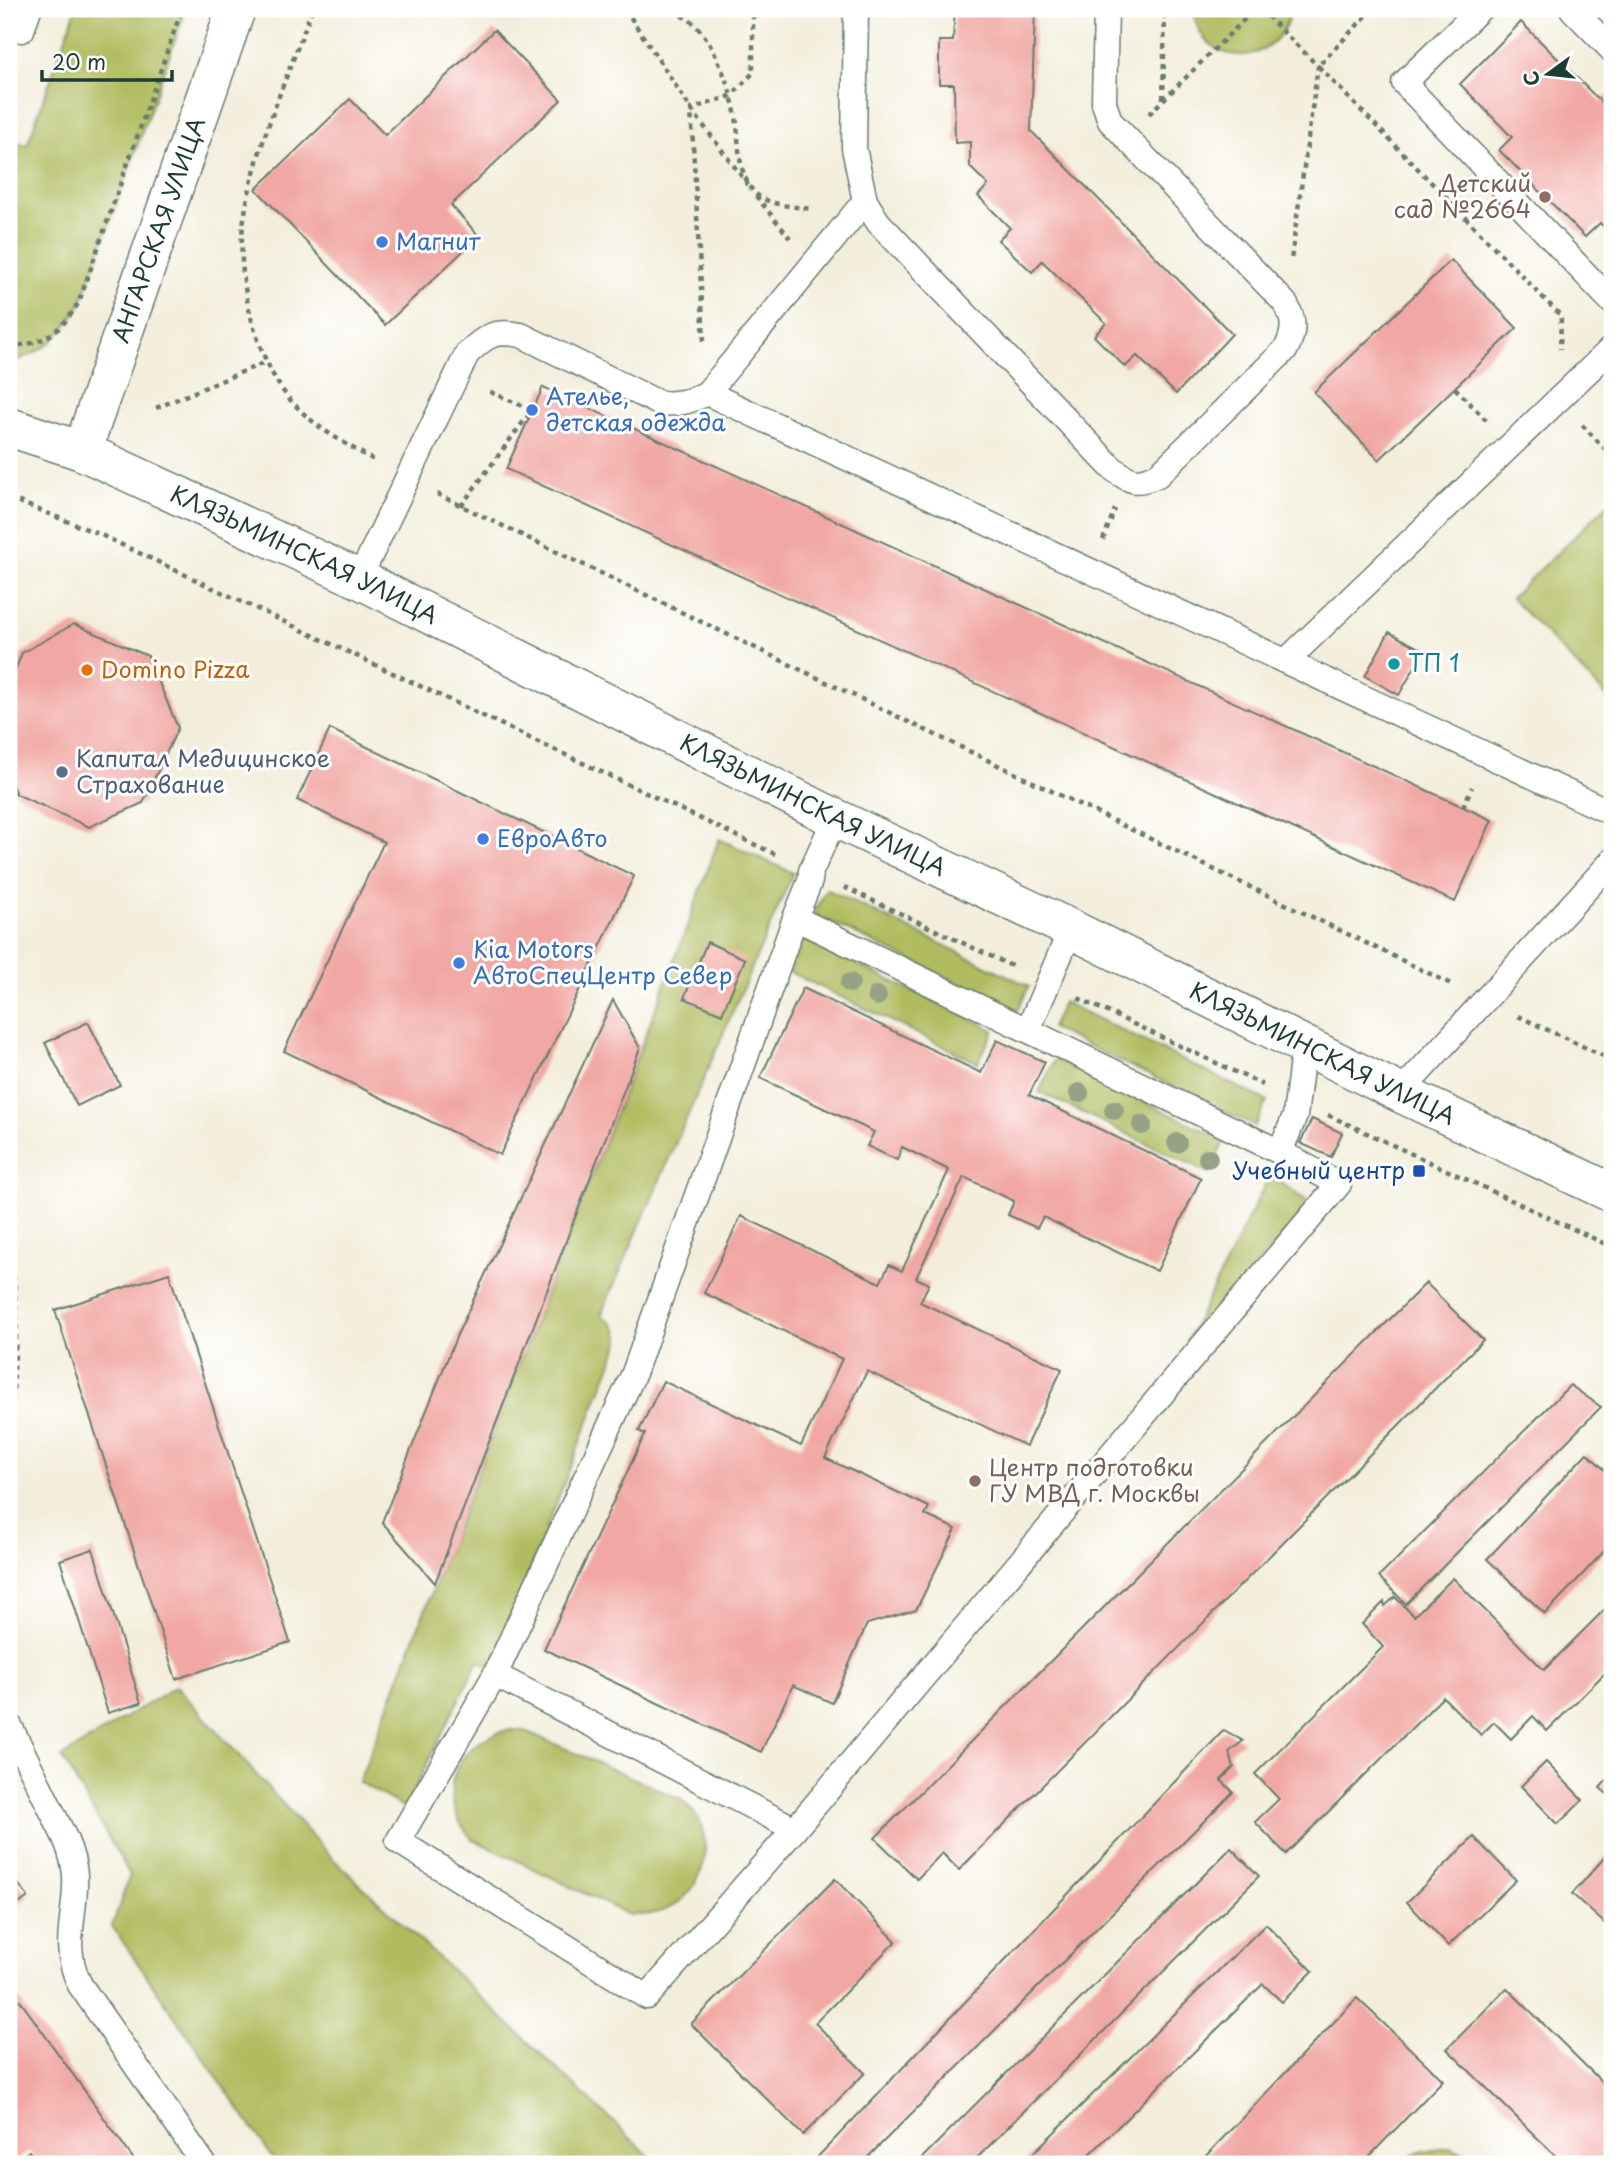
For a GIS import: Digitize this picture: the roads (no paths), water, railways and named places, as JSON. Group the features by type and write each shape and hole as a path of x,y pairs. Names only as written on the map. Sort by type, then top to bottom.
{"street":[{"name":"АНГАРСКАЯ УЛИЦА","path":"82,451 236,9"},
{"name":"КЛЯЗЬМИНСКАЯ УЛИЦА","path":"9,427 82,451 359,579 835,817 1071,929 1400,1093 1612,1193"}],"lane":[{"path":"9,25 22,30 29,9"},
{"path":"856,9 854,148 865,201 878,222 1112,468 1128,479 1143,482 1158,475 1286,349 1293,335 1293,317 1285,303 1110,121 1104,103 1106,9"},
{"path":"1480,9 1404,83 1612,302"},
{"path":"1572,9 1612,50"},
{"path":"359,579 467,354 482,340 501,331 521,335 659,403 690,401 707,393 865,201"},
{"path":"1286,661 1612,348"},
{"path":"707,393 1612,813"},
{"path":"795,918 1280,1152 1339,1184 795,1829 647,1997 398,1841 495,1675 634,1373 795,918 810,881 811,871 835,817"},
{"path":"1400,1093 1612,861"},
{"path":"1028,1030 1071,929"},
{"path":"1280,1152 1295,1116 1304,1045"},
{"path":"495,1675 795,1829"},
{"path":"9,1724 72,1856 74,1891 69,1944 73,1971 204,2164"}],"place":[{"name":"Детский сад №2664","path":"1545,197"},
{"name":"Магнит","path":"382,242"},
{"name":"Ателье, детская одежда","path":"532,410"},
{"name":"ТП 1","path":"1394,664"},
{"name":"Domino Pizza","path":"87,670"},
{"name":"Капитал Медицинское Страхование","path":"62,772"},
{"name":"ЕвроАвто","path":"483,839"},
{"name":"Kia Motors АвтоСпецЦентр Север","path":"459,963"},
{"name":"Учебный центр","path":"1419,1171"},
{"name":"Центр подготовки ГУ МВД г. Москвы","path":"975,1481"}]}
